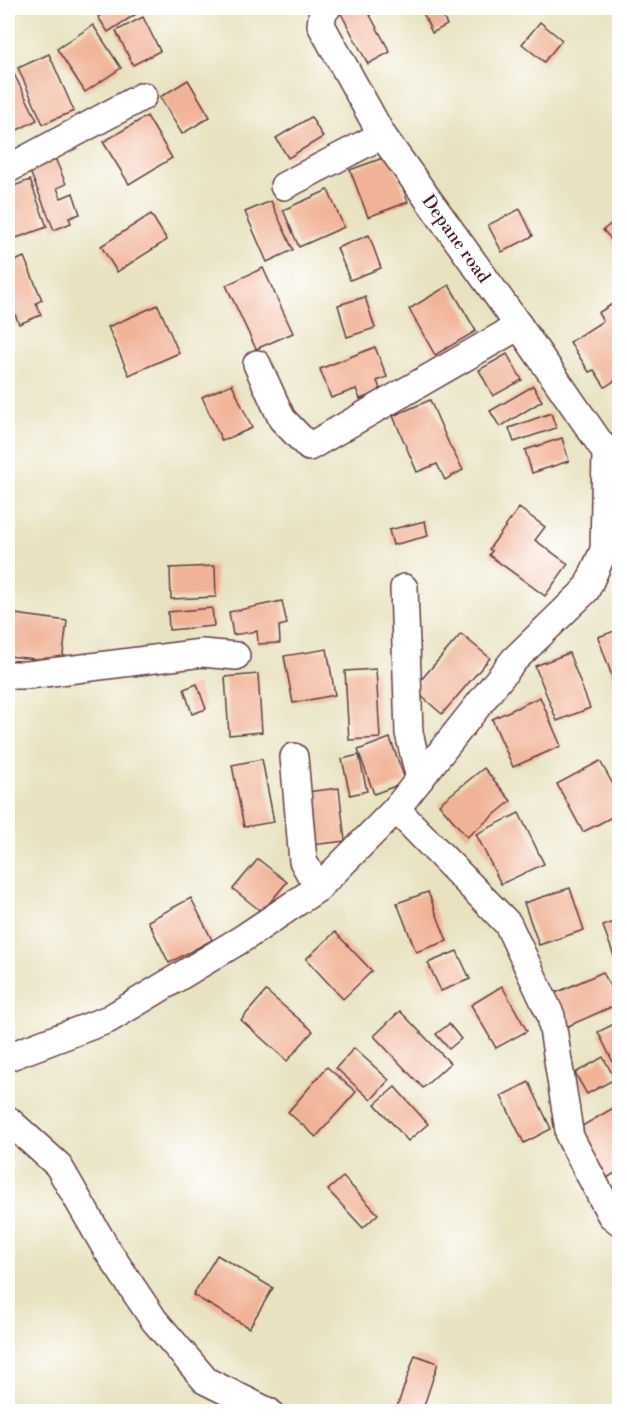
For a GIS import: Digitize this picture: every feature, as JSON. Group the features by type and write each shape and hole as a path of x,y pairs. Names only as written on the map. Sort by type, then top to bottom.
{"street":[{"name":"Depane road","path":"327,8 323,10 321,25 382,135 519,326 613,450 620,500"},
{"path":"8,169 143,96"},
{"path":"284,186 382,135"},
{"path":"257,364 282,419 309,447 519,326"},
{"path":"8,1057 109,1019 245,937 318,888 396,808 514,660 586,590 604,550 613,450"},
{"path":"404,588 409,733 420,779"},
{"path":"8,675 28,675 202,653 236,656"},
{"path":"294,757 303,861 318,888"},
{"path":"396,808 508,924 551,1016 570,1137 611,1215 620,1221"},
{"path":"8,1120 58,1165 107,1250 154,1320 206,1382 269,1412"}],"building":[{"path":"113,8 131,8 136,14 108,32 98,17"},
{"path":"338,8 366,8 390,52 368,64"},
{"path":"421,8 439,8 447,25 432,33"},
{"path":"143,17 160,51 133,65 116,31"},
{"path":"540,22 562,40 544,62 522,44"},
{"path":"93,25 121,68 85,92 57,49"},
{"path":"49,54 74,111 43,124 18,68"},
{"path":"12,70 37,120 8,135 8,72"},
{"path":"188,80 210,117 182,134 160,97"},
{"path":"147,116 172,158 129,184 103,142"},
{"path":"311,117 323,137 288,158 276,138"},
{"path":"52,151 66,184 57,188 61,198 73,193 80,214 69,218 71,223 54,230 26,162"},
{"path":"391,155 408,202 368,217 350,170"},
{"path":"30,180 47,227 8,241 8,188"},
{"path":"328,190 344,227 299,247 283,210"},
{"path":"271,201 293,250 267,262 245,212"},
{"path":"520,209 533,236 502,252 488,225"},
{"path":"151,214 167,240 117,272 101,246"},
{"path":"620,217 620,249 603,230"},
{"path":"369,235 381,268 350,280 337,248"},
{"path":"24,257 42,300 36,303 41,315 19,324 14,312 9,314 8,310 8,264"},
{"path":"263,268 293,333 256,349 226,285"},
{"path":"449,285 476,331 435,355 409,309"},
{"path":"365,297 375,328 347,337 338,305"},
{"path":"617,301 620,305 620,377 605,387 594,370 589,372 570,342 603,321 598,313"},
{"path":"158,305 179,353 129,375 108,327"},
{"path":"375,347 387,377 377,381 381,391 360,399 356,389 331,398 320,369"},
{"path":"507,354 522,380 493,396 479,370"},
{"path":"232,384 252,428 222,441 202,397"},
{"path":"533,386 542,401 500,427 490,411"},
{"path":"430,400 463,470 445,480 437,464 417,472 393,416"},
{"path":"551,413 556,428 514,442 509,428"},
{"path":"562,438 569,461 532,473 525,450"},
{"path":"519,508 545,527 535,540 568,564 545,596 489,555 492,551 489,549"},
{"path":"425,521 428,536 393,545 389,530"},
{"path":"215,566 216,597 171,599 170,568"},
{"path":"282,601 287,624 279,626 280,643 258,644 257,631 233,635 229,612"},
{"path":"212,608 214,626 169,630 168,612"},
{"path":"8,613 67,621 62,662 8,656"},
{"path":"620,629 620,696 619,696 598,637"},
{"path":"461,634 490,658 442,714 413,689"},
{"path":"327,649 335,695 293,703 284,656"},
{"path":"569,653 590,708 557,721 535,666"},
{"path":"376,669 380,738 349,740 345,671"},
{"path":"258,674 262,732 229,735 225,677"},
{"path":"197,684 206,709 192,714 184,689"},
{"path":"540,697 561,746 513,767 492,719"},
{"path":"390,738 406,782 374,794 358,750"},
{"path":"359,755 367,791 350,795 342,759"},
{"path":"262,759 274,822 244,827 232,765"},
{"path":"600,761 620,797 620,813 583,832 557,784"},
{"path":"484,768 511,801 467,837 439,804"},
{"path":"339,788 345,841 312,845 306,792"},
{"path":"519,813 544,864 501,884 476,834"},
{"path":"258,859 287,882 262,912 233,889"},
{"path":"570,888 584,930 539,945 524,903"},
{"path":"428,892 447,941 416,952 397,903"},
{"path":"191,898 212,940 169,963 148,921"},
{"path":"620,920 620,970 619,970 603,926"},
{"path":"335,932 372,971 343,999 306,959"},
{"path":"457,951 470,979 441,991 428,963"},
{"path":"603,972 618,1004 566,1027 551,995"},
{"path":"502,986 527,1031 496,1048 471,1005"},
{"path":"266,991 313,1031 287,1061 241,1020"},
{"path":"400,1011 450,1063 423,1088 374,1036"},
{"path":"620,1021 620,1076 598,1032"},
{"path":"449,1024 461,1039 449,1049 436,1034"},
{"path":"354,1048 389,1080 371,1100 336,1068"},
{"path":"603,1057 615,1079 587,1094 575,1073"},
{"path":"327,1067 356,1092 316,1137 288,1112"},
{"path":"529,1082 551,1129 524,1143 501,1096"},
{"path":"395,1087 428,1124 408,1141 375,1104"},
{"path":"620,1104 620,1170 607,1178 577,1129"},
{"path":"343,1177 378,1214 363,1228 328,1190"},
{"path":"217,1255 273,1288 249,1328 193,1295"},
{"path":"415,1355 438,1363 422,1412 410,1412 397,1407"}]}
